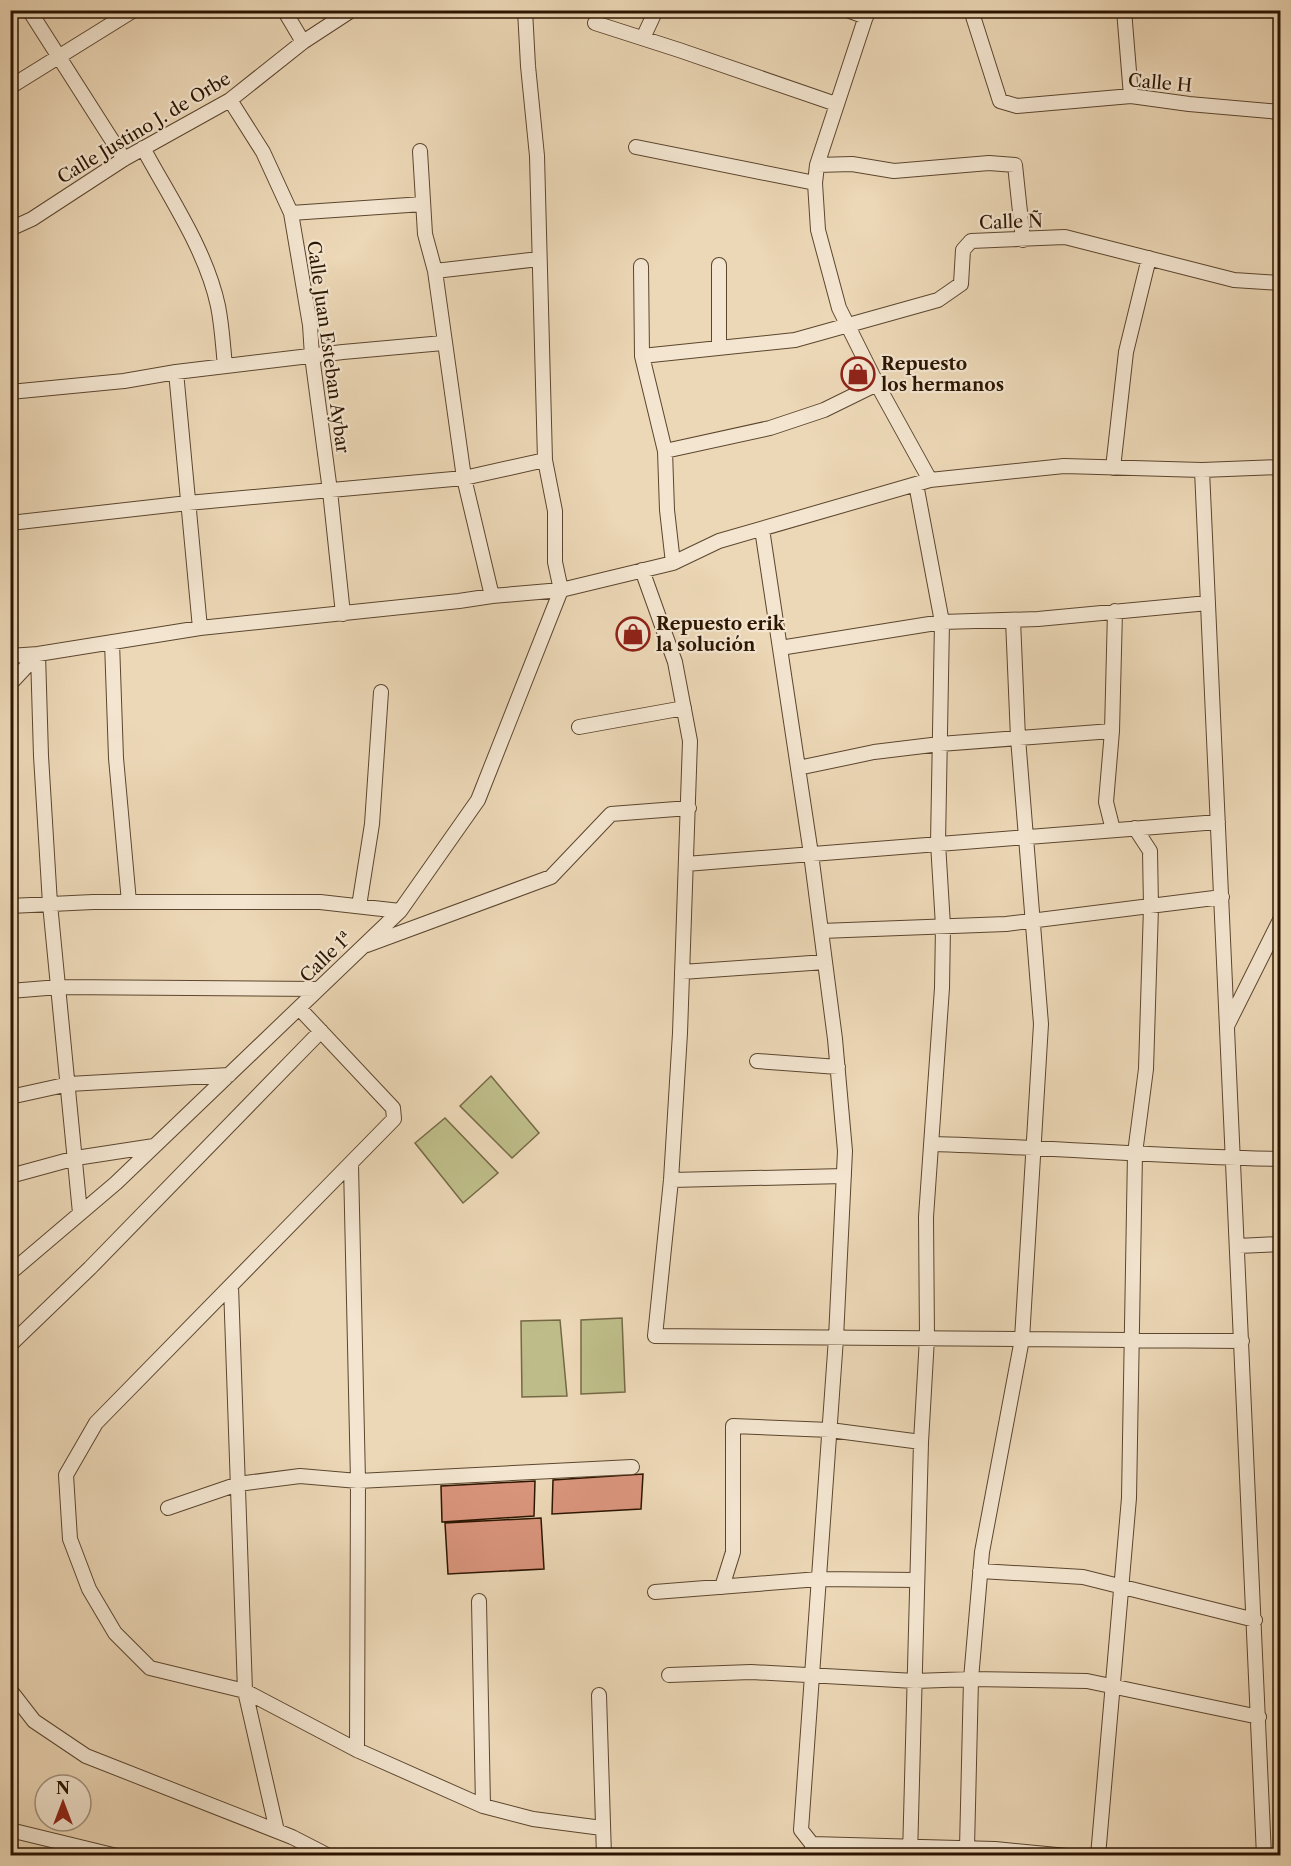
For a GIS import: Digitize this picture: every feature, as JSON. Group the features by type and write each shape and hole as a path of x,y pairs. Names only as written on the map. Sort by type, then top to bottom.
{"street":[{"path":"29,10 124,159"},
{"path":"10,87 134,10"},
{"path":"284,10 303,42"},
{"name":"Calle Justino J. de Orbe","path":"10,229 32,219 124,159 230,100 303,42 352,10"},
{"path":"525,10 537,156 545,460 555,511 555,562 561,590"},
{"path":"643,38 656,10"},
{"path":"847,10 867,14 817,165 815,183 818,230 839,308 923,482 942,622 939,843 943,926 942,988 926,1217 927,1338 921,1442 910,1851"},
{"name":"Calle H","path":"971,10 1000,100 1017,105 1131,96 1281,112"},
{"path":"1124,10 1131,96"},
{"path":"594,23 836,104"},
{"name":"Calle Juan Esteban Aybar","path":"230,100 264,152 291,213 310,325 343,614"},
{"path":"636,147 815,183"},
{"path":"143,148 196,245 207,271 218,305 225,366"},
{"path":"420,151 425,234 435,271 443,343 464,478 492,596"},
{"path":"817,165 852,164 894,171 989,163 1015,165 1023,240"},
{"path":"291,213 423,204"},
{"name":"Calle Ñ","path":"642,356 795,340 938,300 961,284 963,250 971,241 1065,237 1234,280 1281,283"},
{"path":"1113,468 1126,352 1149,258"},
{"path":"435,271 539,259"},
{"path":"719,265 719,348"},
{"path":"642,266 642,356 665,451 667,510 673,563"},
{"path":"10,392 124,381 176,372 343,352 443,343"},
{"path":"176,372 200,628"},
{"path":"665,451 770,428 824,410 877,384"},
{"path":"10,523 188,503 464,478 545,460"},
{"path":"10,656 38,654 200,628 561,590 673,563 719,541 923,482 1065,466 1202,470 1281,467"},
{"path":"1202,470 1264,1856"},
{"path":"762,529 811,854 838,1067 845,1151 836,1338 801,1830 811,1850 910,1851 967,1848 1067,1856"},
{"path":"642,570 675,662 690,741 682,972 670,1180 655,1336 1242,1341"},
{"name":"Calle 1ª","path":"10,1273 154,1146 400,910 478,800 561,590"},
{"path":"780,648 942,622 1038,619 1208,603"},
{"path":"1113,830 1106,802 1112,730 1115,611"},
{"path":"967,1848 971,1679 980,1571 1022,1339 1041,1024 1024,837 1012,620"},
{"path":"112,642 116,758 129,902"},
{"path":"10,684 38,654"},
{"path":"38,654 41,756 50,904 80,1213"},
{"path":"359,906 372,824 381,692"},
{"path":"579,727 684,708"},
{"path":"798,768 874,752 940,744 1112,730"},
{"path":"363,946 551,877 611,814 689,808"},
{"path":"686,864 1218,822"},
{"path":"1098,1856 1129,1498 1135,1153 1146,1069 1151,907 1150,851 1135,828"},
{"path":"821,931 1033,921 1222,897"},
{"path":"10,906 129,902 320,902 400,910"},
{"path":"1227,1026 1281,920"},
{"path":"682,972 825,962"},
{"path":"10,991 59,987 318,989"},
{"path":"299,1008 393,1108 394,1119 96,1423 66,1475 70,1539 89,1589 115,1633 150,1668 245,1691 357,1750 483,1806 533,1819 602,1828"},
{"path":"10,1345 90,1268 321,1031"},
{"path":"757,1060 838,1067"},
{"path":"10,1097 69,1084 229,1075"},
{"path":"931,1144 1281,1159"},
{"path":"10,1176 76,1158 154,1146"},
{"path":"351,1165 358,1481 357,1750"},
{"path":"670,1180 844,1176"},
{"path":"1238,1246 1281,1244"},
{"path":"231,1286 245,1691 277,1831"},
{"path":"722,1587 733,1552 733,1426 830,1430 921,1442"},
{"path":"168,1508 238,1484 300,1476 358,1481 632,1467"},
{"path":"980,1571 1083,1578 1255,1620"},
{"path":"655,1592 819,1579 917,1580"},
{"path":"479,1601 483,1806"},
{"path":"669,1675 751,1671 915,1681 971,1679 1087,1681 1259,1717"},
{"path":"10,1690 34,1721 86,1756 277,1831 329,1856"},
{"path":"599,1695 604,1856"},
{"path":"10,1830 117,1856"}],"shaded area":[{"path":"491,1076 539,1133 512,1158 460,1106"},
{"path":"445,1118 498,1173 463,1203 415,1143"},
{"path":"622,1318 625,1392 581,1394 581,1320"},
{"path":"560,1320 567,1396 522,1397 521,1321"}],"building":[{"path":"643,1474 641,1509 552,1514 553,1480"},
{"path":"535,1481 534,1516 442,1522 441,1486"},
{"path":"541,1518 544,1569 448,1574 445,1523"}],"place":[{"name":"Repuesto los hermanos","path":"858,374"},
{"name":"Repuesto erik la solución","path":"633,634"}]}
